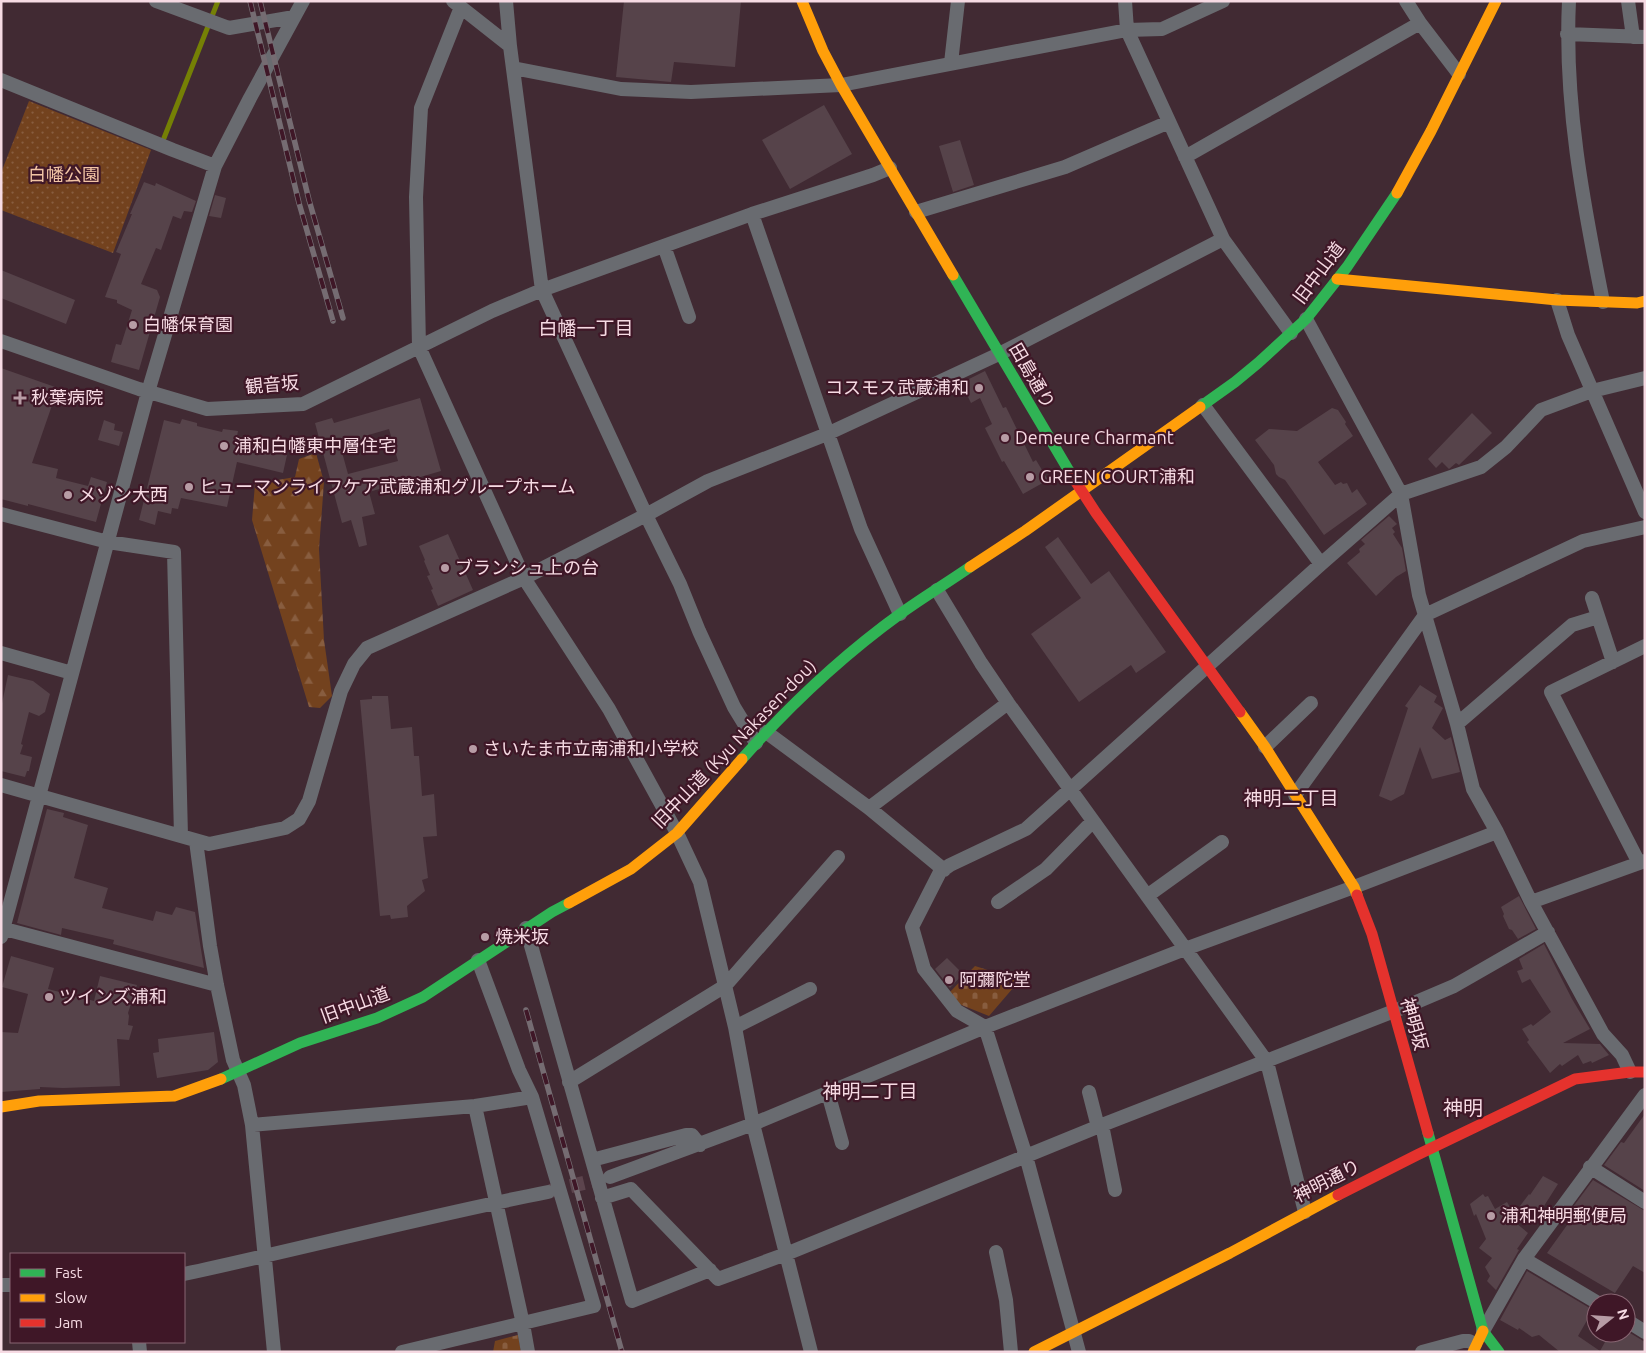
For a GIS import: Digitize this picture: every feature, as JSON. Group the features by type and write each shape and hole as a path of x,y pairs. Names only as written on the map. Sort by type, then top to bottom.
{"street":[{"path":"156,1 229,28 294,17"},
{"path":"217,985 2,931 148,392 215,166 303,1"},
{"path":"506,1 510,46 542,290 680,584 734,707 756,742"},
{"name":"田島通り","path":"802,1 823,51 841,85 1054,447 1096,513 1265,748"},
{"path":"951,64 958,1"},
{"path":"1125,1 1127,30 1224,240 1291,333"},
{"path":"513,68 621,89 691,92 841,85 1127,30 1162,28 1223,1"},
{"path":"1406,1 1420,23 1459,74"},
{"name":"旧中山道","path":"1083,490 1203,405 1258,363 1306,319 1337,280 1396,195 1431,132 1496,1"},
{"path":"1568,1 1568,82 1582,197 1603,302"},
{"path":"1567,34 1639,37 1628,1"},
{"path":"510,46 457,4 421,108 416,196 419,347 524,578 609,709 677,833 700,882 735,1027 753,1124 812,1352"},
{"path":"1185,156 1420,23"},
{"path":"1,80 215,166"},
{"path":"916,212 1064,167 1169,122"},
{"name":"観音坂","path":"1,341 148,392 207,409 303,404 492,311 542,290 752,214 890,168"},
{"path":"752,214 861,529 900,614"},
{"path":"1,785 209,844 269,833 285,828 299,820 309,801 342,691 354,664 366,648 524,578 708,481 827,434 1000,354 1224,240"},
{"path":"664,246 689,317"},
{"path":"1337,280 1557,300 1637,303 1645,301"},
{"path":"1557,300 1568,335 1645,512"},
{"path":"1306,319 1401,494 1419,595 1457,724 1473,789 1497,832 1531,902 1603,1034 1622,1055 1630,1072"},
{"path":"1079,1352 1026,1156 985,1027 957,1011 924,969 912,927 940,872 1026,828 1401,494 1481,467 1506,447 1541,410 1592,391 1645,378"},
{"path":"1203,405 1321,564"},
{"name":"旧中山道 (Kyu Nakasen-dou)","path":"478,960 552,912 631,869 677,833 756,742 830,670 900,614 1083,490"},
{"path":"1,514 108,542 174,552 181,836"},
{"path":"1295,795 1425,614 1583,541 1645,526"},
{"path":"937,590 1008,703 1267,1062 1305,1212"},
{"path":"1592,598 1613,662"},
{"path":"1457,724 1572,625 1598,617"},
{"path":"1531,902 1642,862 1551,692 1645,646"},
{"path":"1,653 72,673"},
{"path":"869,808 1008,703"},
{"path":"1265,748 1311,703"},
{"path":"766,732 869,808 944,870"},
{"name":"神明坂","path":"1265,748 1354,887 1372,934 1483,1331"},
{"path":"998,902 1046,868 1093,821"},
{"path":"610,1177 753,1124 985,1027 1185,948 1354,887 1497,832"},
{"path":"196,840 217,985 233,1060 244,1085 252,1125 274,1352"},
{"path":"1147,896 1222,842"},
{"path":"569,1082 725,986 838,857"},
{"path":"526,928 632,1301 710,1270"},
{"path":"602,1198 631,1189 718,1279 786,1254 1100,1126 1393,1012 1454,986 1548,932"},
{"path":"402,1352 594,1306 532,1097 519,1070 478,960"},
{"name":"旧中山道","path":"238,1072 300,1043 377,1018 402,1007 423,997 478,960"},
{"path":"735,1027 810,989"},
{"path":"1,1107 10,1104 39,1101 174,1096 238,1072"},
{"name":"神明通り","path":"1034,1352 1230,1253 1305,1212 1431,1148 1575,1079 1645,1072"},
{"path":"1089,1092 1100,1126 1115,1190"},
{"path":"828,1093 842,1143"},
{"path":"1422,1352 1463,1341 1468,1341 1474,1348 1524,1259 1590,1167 1645,1095"},
{"path":"252,1125 475,1106 532,1097"},
{"path":"475,1106 528,1352"},
{"path":"592,1160 686,1135 692,1135 700,1145"},
{"path":"1590,1167 1645,1202"},
{"path":"185,1274 265,1257 496,1202 548,1192"},
{"path":"996,1252 1006,1300 1011,1352"},
{"path":"1524,1259 1586,1296"},
{"path":"1483,1331 1499,1352"}],"green space":[{"name":"白幡公園","path":"29,101 151,150 113,253 1,210 1,173"},
{"path":"316,453 324,482 319,549 324,640 332,696 320,708 309,707 252,520 255,484 295,477 299,459"},
{"path":"975,966 1020,980 989,1016 959,1004 949,993"},
{"path":"518,1335 521,1352 493,1352 495,1341"}],"building":[{"path":"624,1 741,1 735,67 674,62 671,82 616,77"},
{"path":"824,105 852,154 790,189 762,140"},
{"path":"960,140 974,185 953,192 939,146"},
{"path":"144,182 155,186 156,183 196,201 192,212 184,211 181,219 173,216 161,250 156,248 141,284 157,290 160,297 139,370 111,362 116,344 121,345 132,310 117,303 117,300 105,297 121,254 116,252"},
{"path":"215,195 226,198 221,218 209,216"},
{"path":"1,270 75,300 66,324 1,298"},
{"path":"1,368 58,388 32,463 58,469 56,478 88,486 91,477 107,482 96,522 1,499"},
{"path":"985,371 1003,408 1006,407 1033,462 1036,460 1048,480 1023,494 1004,461 1002,462 985,428 992,424 980,398 971,403 961,383"},
{"path":"420,398 441,471 369,492 375,514 362,517 367,545 359,547 351,520 342,523 315,423 332,418 334,423","holes":["389,429 398,461 348,474 340,445 364,439 365,436"]},
{"path":"1332,408 1338,410 1353,436 1318,462 1335,485 1341,482 1343,484 1347,483 1352,493 1357,489 1367,504 1324,535 1285,480 1276,474 1274,465 1255,440 1269,429 1297,431"},
{"path":"1472,413 1492,433 1459,465 1456,463 1449,469 1442,462 1436,468 1428,459"},
{"path":"182,419 197,423 197,426 222,432 223,429 238,431 237,436 262,441 263,437 278,440 277,444 289,446 283,473 237,462 227,507 181,498 178,509 172,508 171,514 158,511 155,525 139,520 164,420 180,424"},
{"path":"104,420 115,424 114,430 123,432 119,446 98,440"},
{"path":"1389,516 1397,524 1392,528 1395,532 1393,534 1402,548 1406,571 1396,577 1376,596 1347,563 1360,552 1359,549 1365,544 1361,540"},
{"name":"ブランシュ上の台","path":"448,534 473,590 438,606 431,590 433,589 427,576 430,575 419,546"},
{"path":"1058,537 1091,584 1109,571 1166,652 1136,673 1131,665 1079,702 1031,634 1081,598 1045,547"},
{"path":"8,675 33,681 50,694 45,712 39,716 29,712 20,754 32,757 29,771 27,771 25,777 1,771 1,708"},
{"path":"1420,685 1437,696 1434,702 1443,708 1432,728 1445,740 1451,737 1460,772 1432,779 1420,747 1404,794 1391,801 1379,796 1408,708 1405,706"},
{"path":"372,696 388,696 391,729 412,727 414,756 419,756 422,796 434,794 437,836 423,837 428,878 422,880 425,891 407,906 408,917 391,919 390,915 380,916 360,700 372,699"},
{"path":"47,809 64,813 63,817 88,825 74,878 108,888 102,908 153,921 156,911 172,915 176,907 195,912 204,968 113,944 114,940 62,928 61,935 17,923"},
{"path":"1519,896 1536,929 1518,939 1512,930 1509,929 1501,907"},
{"path":"1544,944 1572,999 1590,1029 1563,1043 1600,1044 1609,1055 1592,1063 1591,1061 1583,1064 1578,1055 1562,1066 1560,1064 1550,1073 1527,1042 1529,1040 1522,1029 1531,1024 1533,1026 1551,1012 1530,979 1522,983 1517,971 1523,969 1519,959"},
{"path":"11,956 54,968 48,989 94,1001 100,976 137,985 128,1013 128,1025 133,1026 129,1040 117,1039 120,1086 40,1087 40,1089 1,1092 1,1032 18,1033 28,994 2,987"},
{"name":"阿彌陀堂","path":"947,958 963,974 950,988 935,969"},
{"path":"214,1032 218,1062 208,1070 157,1078 153,1053 159,1052 158,1039"},
{"path":"1645,1114 1645,1191 1604,1165 1621,1142 1624,1143"},
{"path":"1543,1176 1558,1184 1537,1217 1510,1218 1528,1233 1517,1249 1519,1250 1496,1290 1487,1281 1490,1276 1485,1267 1492,1258 1479,1248 1486,1239 1476,1214 1474,1216 1470,1204 1483,1194 1485,1197 1488,1196 1495,1209 1507,1202 1514,1214"},
{"path":"1593,1180 1645,1211 1645,1273 1633,1266 1615,1293 1547,1253 1575,1214 1570,1211"},
{"path":"1527,1271 1586,1306 1586,1322 1578,1336 1586,1343 1600,1351 1604,1343 1636,1343 1636,1337 1645,1342 1645,1352 1560,1352 1539,1335 1532,1337 1519,1328 1518,1330 1500,1320"}],"waterway":[{"path":"164,138 218,1"}],"tunnel":[{"path":"550,1191 609,1177"}],"railway":[{"path":"250,1 299,203 333,321"},
{"path":"260,1 309,200 343,318"},
{"path":"526,1010 622,1352"}],"traffic: fast":[{"path":"1200,407 1258,363 1306,319 1347,267 1397,193"},
{"path":"953,275 1072,476"},
{"path":"742,759 797,701 857,647 908,608 970,567"},
{"path":"221,1079 300,1043 377,1018 423,997 552,912 569,903"},
{"path":"1428,1133 1483,1331 1499,1352"}],"traffic: slow":[{"path":"802,1 823,51 841,85 953,275"},
{"path":"1397,193 1431,131 1496,1"},
{"path":"1337,279 1557,300 1637,303 1645,301"},
{"path":"970,567 1025,531 1200,407"},
{"path":"1240,712 1265,747 1354,887 1357,895"},
{"path":"569,903 631,869 677,833 742,759"},
{"path":"1,1107 39,1101 174,1096 221,1079"},
{"path":"1034,1352 1230,1253 1338,1195"},
{"path":"1473,1352 1483,1331"}],"traffic: jam":[{"path":"1072,476 1096,513 1240,712"},
{"path":"1357,895 1372,934 1428,1133"},
{"path":"1338,1195 1575,1079 1645,1072"}],"place":[{"name":"白幡保育園","path":"133,325"},
{"name":"コスモス武蔵浦和","path":"979,388"},
{"name":"秋葉病院","path":"20,398"},
{"name":"Demeure Charmant","path":"1005,438"},
{"name":"浦和白幡東中層住宅","path":"224,446"},
{"name":"GREEN COURT浦和","path":"1030,477"},
{"name":"ヒューマンライフケア武蔵浦和グループホーム","path":"189,487"},
{"name":"メゾン大西","path":"68,495"},
{"name":"ブランシュ上の台","path":"445,568"},
{"name":"さいたま市立南浦和小学校","path":"473,749"},
{"name":"焼米坂","path":"485,937"},
{"name":"阿彌陀堂","path":"949,980"},
{"name":"ツインズ浦和","path":"49,997"},
{"name":"浦和神明郵便局","path":"1491,1216"}],"district":[{"name":"白幡一丁目","path":"586,328"},
{"name":"神明二丁目","path":"1291,798"},
{"name":"神明二丁目","path":"870,1091"},
{"name":"神明","path":"1463,1108"}]}
